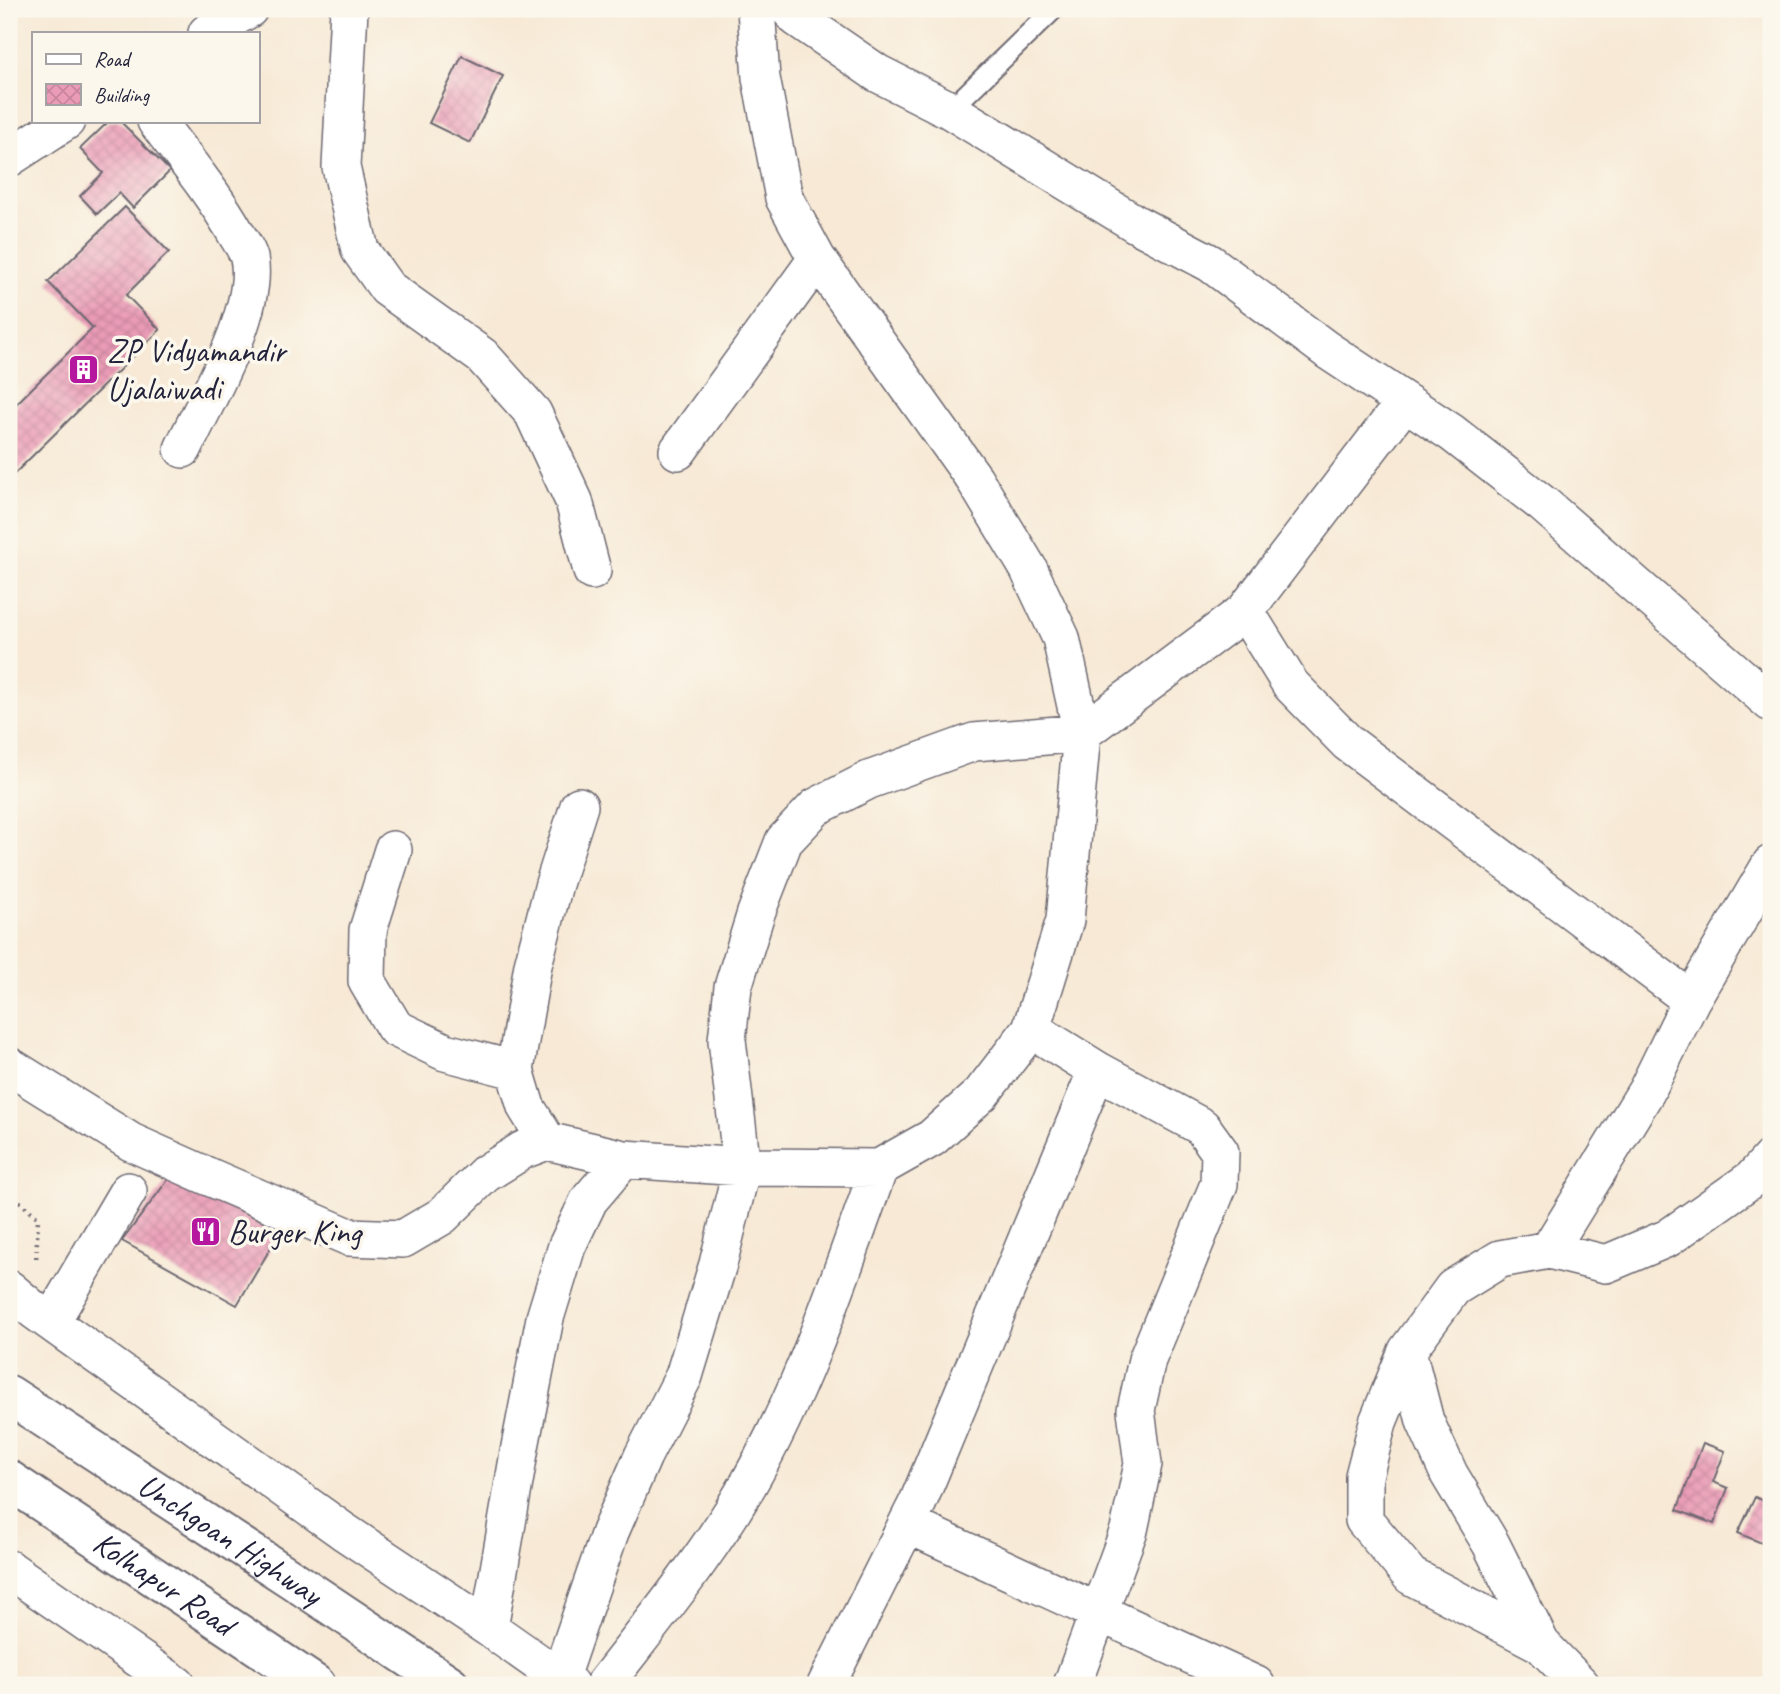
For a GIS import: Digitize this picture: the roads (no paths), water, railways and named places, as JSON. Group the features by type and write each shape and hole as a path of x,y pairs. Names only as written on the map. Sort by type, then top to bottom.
{"highway":[{"name":"Unchgoan Highway","path":"9,1395 450,1685"},
{"name":"Kolhapur Road","path":"9,1480 316,1685"}],"street":[{"path":"209,32 249,9"},
{"path":"349,9 341,167 360,250 387,288 482,356 533,412 575,501 592,571"},
{"path":"9,1066 131,1142 349,1237 403,1238 442,1216 485,1174 523,1150 547,1141 624,1159 742,1167 879,1168 932,1138 981,1094 1031,1029 1065,920 1082,733 1061,638 1028,568 957,453 817,259 784,198 761,78 756,9"},
{"path":"789,9 797,18 866,66 950,110 1136,224 1210,263 1327,351 1452,433 1544,505 1771,703"},
{"path":"9,158 64,122"},
{"path":"157,122 226,216 249,257 251,280 244,313 228,354 183,449"},
{"path":"678,451 817,259"},
{"path":"128,1191 32,1307 343,1531 565,1681 610,1532 643,1456 684,1376 718,1264 742,1167 727,1040 733,987 756,913 785,841 816,807 869,780 974,742 1082,733 1245,611 1404,403"},
{"path":"1245,611 1291,685 1348,743 1691,1000"},
{"path":"547,1141 526,1107 515,1070 533,965 554,884 579,806"},
{"path":"393,850 368,930 367,981 395,1028 445,1052 515,1070"},
{"path":"1549,1250 1647,1090 1691,1000 1771,863"},
{"path":"1031,1029 1097,1070 1202,1128 1220,1152 1219,1184 1146,1360 1136,1410 1143,1464 1129,1530 1072,1685"},
{"path":"826,1685 907,1524 1097,1070"},
{"path":"1541,1644 1411,1576 1364,1520 1364,1476 1378,1422 1407,1351 1453,1288 1500,1259 1549,1250 1606,1264 1668,1238 1753,1178 1771,1158"},
{"path":"489,1628 545,1318 567,1246 589,1200 624,1159"},
{"path":"604,1685 733,1510 774,1435 831,1306 879,1168"},
{"path":"1407,1351 1425,1421 1450,1474 1491,1544 1541,1644 1581,1685"},
{"path":"907,1524 1256,1685"},
{"path":"9,1569 177,1685"}],"lane":[{"path":"950,110 1054,9"}],"place":[{"name":"ZP Vidyamandir Ujalaiwadi","path":"84,370"},
{"name":"Burger King","path":"205,1232"}]}
